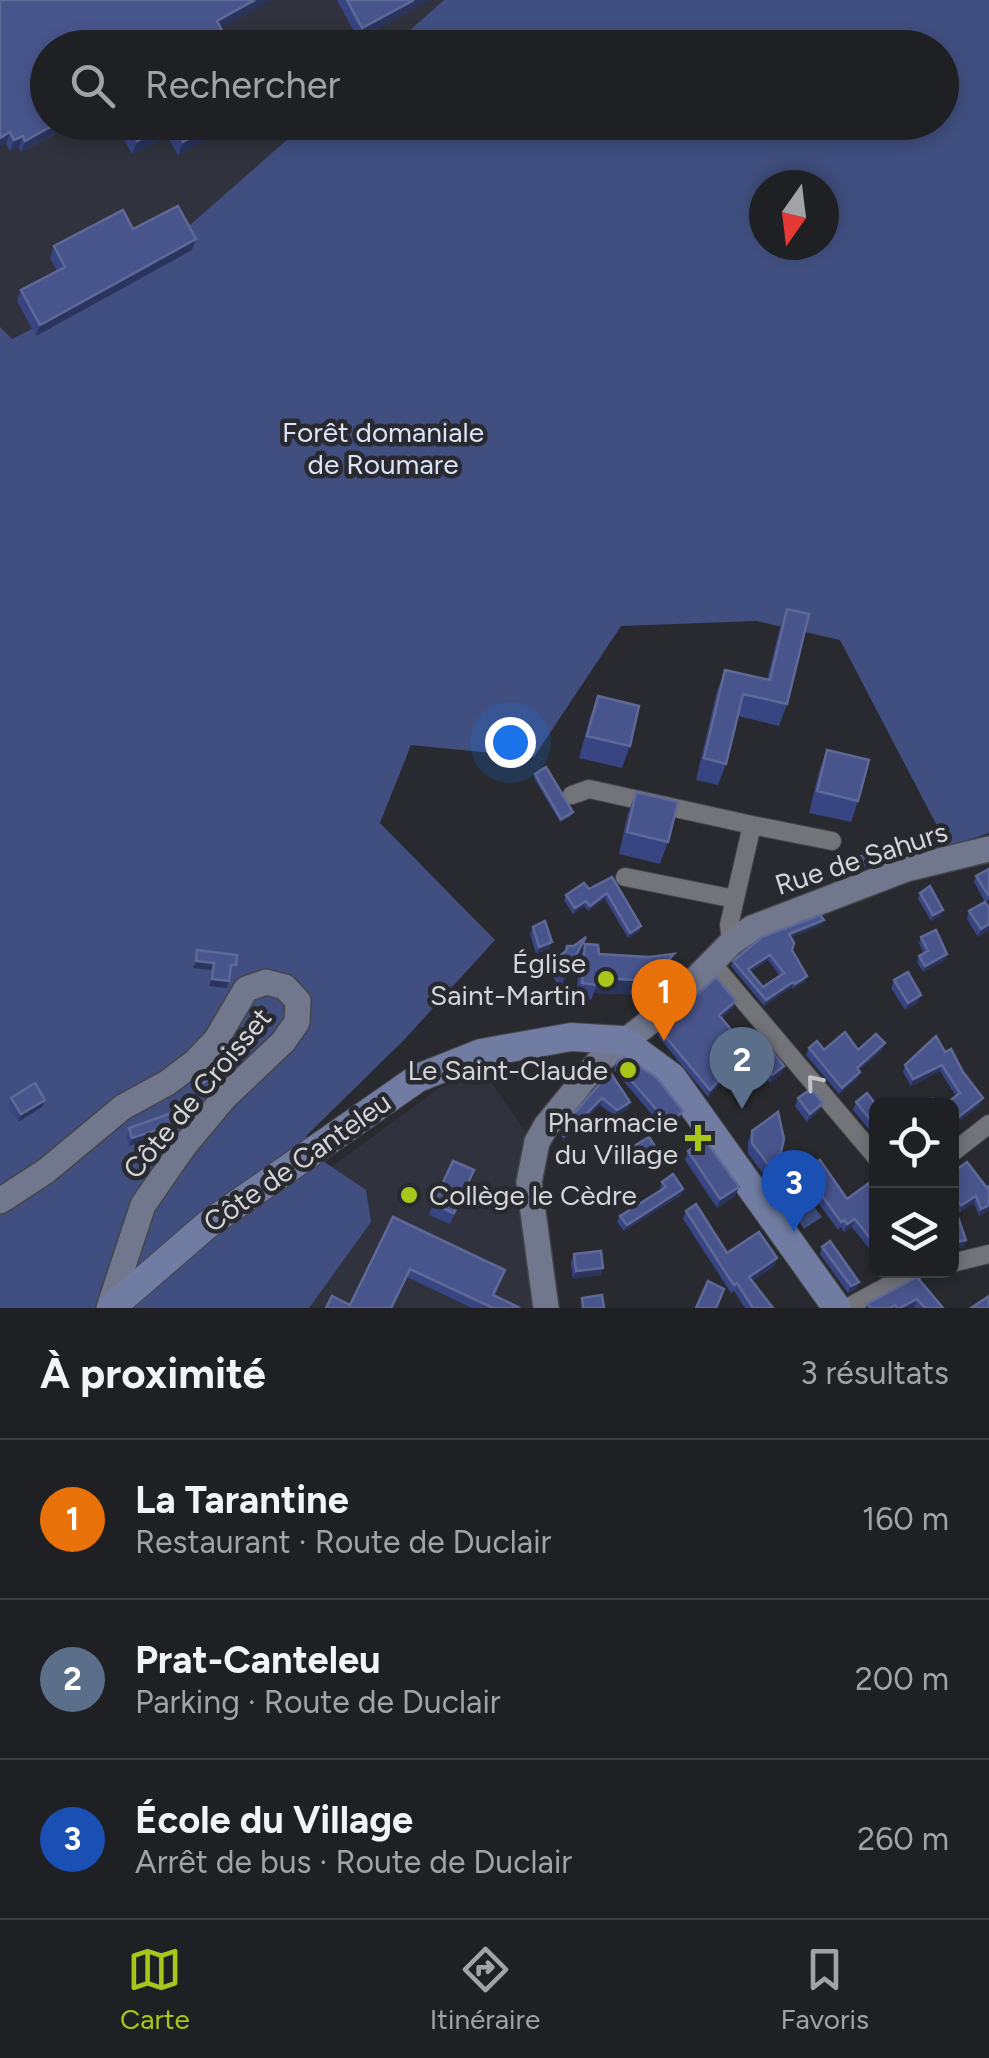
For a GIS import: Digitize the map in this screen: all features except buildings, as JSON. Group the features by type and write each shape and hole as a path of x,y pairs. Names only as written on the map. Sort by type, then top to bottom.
{"main road":[{"name":"Côte de Canteleu","path":"110,1308 194,1236 391,1094 442,1066 481,1053 571,1037 622,1040"},
{"path":"622,1040 672,1077 837,1308"}],"street":[{"path":"572,795 589,789 832,842"},
{"path":"546,1308 530,1192 537,1142 580,1083 622,1040 664,1010 742,935 729,924 752,825"},
{"name":"Rue de Sahurs","path":"742,935 906,870 989,849"},
{"path":"624,877 734,900"},
{"path":"711,962 869,1149"},
{"name":"Côte de Croisset","path":"0,1201 46,1171 123,1107 168,1083 195,1062 216,1040 246,989 266,982 285,987 298,1001 296,1022 283,1042 211,1114 143,1205 110,1308"},
{"path":"959,1148 989,1124"},
{"path":"959,1261 989,1254"},
{"path":"848,1308 902,1278"}],"shaded area":[{"path":"0,0 459,0 418,30 30,30 30,140 287,140 225,195 195,256 15,353 0,331"},
{"name":"Collège le Cèdre","path":"484,1072 533,1143 523,1212 533,1308 163,1308 318,1177 439,1088"}],"green space":[{"name":"Forêt domaniale de Roumare","path":"444,0 989,0 989,833 948,847 840,640 756,621 621,626 534,757 411,745 380,823 495,940 404,1040 306,1136 323,1161 366,1190 371,1222 309,1308 0,1308 0,327 12,339 124,283 287,140 959,140 959,30 410,30"},
{"path":"799,1185 822,1217 804,1229 782,1196"}],"place":[{"name":"Église Saint-Martin","path":"606,979"},
{"name":"La Tarantine","path":"664,1041"},
{"name":"Le Saint-Claude","path":"628,1070"},
{"name":"Prat-Canteleu","path":"742,1109"},
{"name":"Pharmacie du Village","path":"698,1138"},
{"name":"Collège le Cèdre","path":"409,1195"},
{"name":"École du Village","path":"794,1232"}]}
